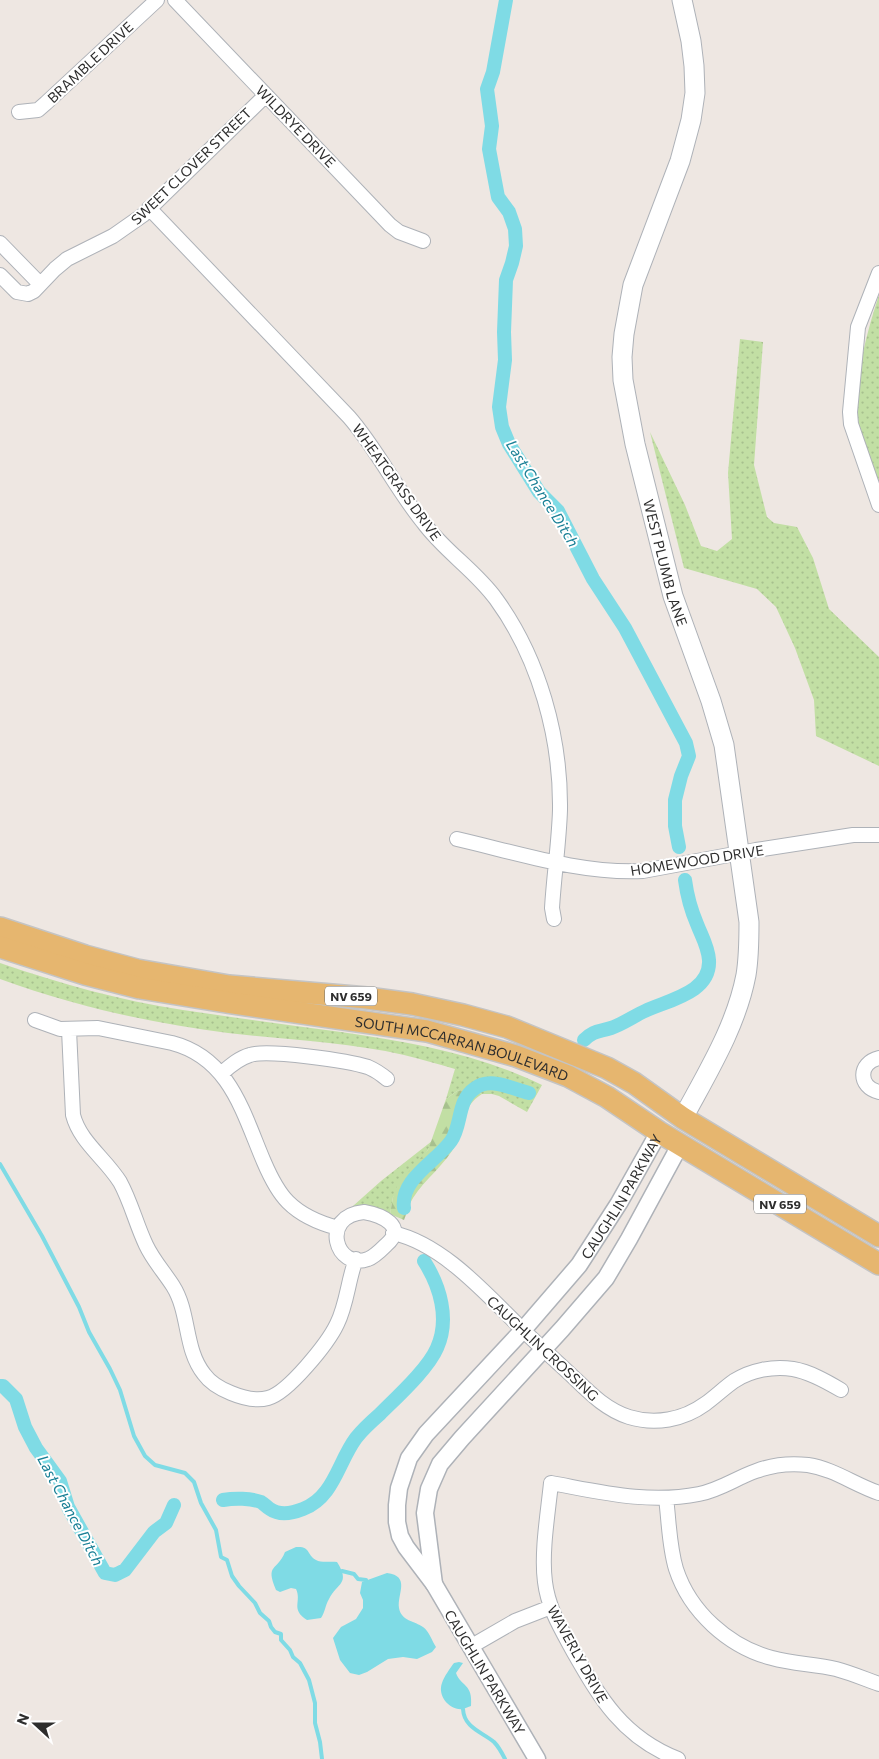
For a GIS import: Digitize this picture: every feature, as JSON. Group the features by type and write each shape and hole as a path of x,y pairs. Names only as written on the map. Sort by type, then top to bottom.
{"main road":[{"name":"WEST PLUMB LANE","path":"682,0 691,41 694,66 695,93 692,120 680,161 633,284 628,306 622,357 634,444 671,588 712,701 724,745 749,922 749,950 746,976 738,1003 727,1034 683,1118"},
{"name":"SOUTH MCCARRAN BOULEVARD","path":"0,928 69,951 137,970 229,986 403,1003 498,1024 607,1068 683,1118 879,1236"},
{"name":"SOUTH MCCARRAN BOULEVARD","path":"0,947 84,974 140,988 427,1031 516,1056 568,1076 607,1097 680,1145 879,1264"},
{"name":"CAUGHLIN PARKWAY","path":"659,1132 674,1118 683,1118 684,1125 680,1145"}],"street":[{"name":"BRAMBLE DRIVE","path":"19,112 38,110 157,0"},
{"name":"WILDRYE DRIVE","path":"175,0 390,225 399,232 423,241"},
{"name":"SWEET CLOVER STREET","path":"40,284 67,259 130,225 150,208 266,95"},
{"name":"WHEATGRASS DRIVE","path":"150,208 349,417 367,439 394,483 423,523 484,585 516,632 536,677 554,733 558,760 560,811 552,908 554,919"},
{"path":"0,243 40,284 34,291 23,294 17,292 0,275"},
{"path":"879,272 858,327 850,412 851,424 879,505"},
{"name":"HOMEWOOD DRIVE","path":"457,839 594,870 627,872 651,870 740,853 853,836 879,835"},
{"path":"36,1020 52,1027 69,1030 98,1028 182,1046 202,1056 222,1073 232,1090 269,1174 287,1201 306,1216 338,1228"},
{"path":"69,1030 73,1108 76,1124 84,1139 108,1165 121,1184 147,1247 178,1295 194,1356 203,1374 210,1381 226,1391 251,1399 270,1398 282,1391 316,1356 337,1325 346,1300 352,1269 356,1259"},
{"path":"222,1073 233,1063 250,1055 271,1053 355,1064 378,1072 387,1079"},
{"path":"879,1058 868,1062 863,1072 863,1078 868,1087 879,1092"},
{"name":"CAUGHLIN PARKWAY","path":"537,1759 434,1584 414,1560 400,1536 397,1522 397,1505 403,1472 413,1452 426,1434 523,1330 579,1265 619,1203 659,1132"},
{"name":"CAUGHLIN PARKWAY","path":"434,1584 425,1513 426,1501 434,1476 449,1452 544,1349 606,1278 680,1145"},
{"path":"364,1212 390,1221 393,1226 393,1232 390,1241 371,1257 356,1259 348,1257 339,1249 336,1238 338,1228 347,1217 364,1212"},
{"name":"CAUGHLIN CROSSING","path":"393,1232 420,1241 440,1253 590,1393 610,1408 643,1420 656,1421 681,1417 704,1405 735,1381 749,1374 769,1369 792,1369 805,1372 841,1390"},
{"path":"879,1493 827,1469 790,1464 755,1471 717,1489 699,1494 666,1498 676,1570 684,1589 711,1624 728,1638 759,1655 835,1669 879,1684"},
{"name":"WAVERLY DRIVE","path":"666,1498 644,1499 551,1483 544,1582 551,1607 598,1694 628,1728 647,1743 678,1759"},
{"path":"470,1647 515,1621 551,1607"}],"green space":[{"path":"879,295 879,486 860,431 857,398 861,362"},
{"path":"740,339 763,342 754,465 767,517 774,523 797,527 813,558 829,609 879,657 879,766 816,736 814,700 795,648 776,607 757,589 684,568 650,432 685,505 701,546 717,551 732,539 728,473"},
{"path":"0,963 46,978 136,1001 183,1010 418,1045 494,1065 542,1085 527,1112 499,1096 482,1094 468,1089 457,1091 446,1099 455,1069 382,1051 338,1044 199,1029 141,1019 84,1005 0,979"},
{"path":"468,1089 482,1094 470,1104 459,1137 452,1151 413,1198 404,1220 390,1214 398,1183 428,1150 446,1099 457,1091"},
{"path":"432,1141 428,1150 393,1197 390,1214 367,1207 353,1206 381,1181"}],"water":[{"path":"296,1547 306,1549 318,1561 337,1562 341,1569 343,1579 329,1599 321,1618 307,1620 302,1616 298,1609 296,1589 291,1588 280,1592 276,1590 272,1575 273,1568 285,1552"},
{"path":"387,1573 399,1578 401,1582 399,1608 402,1616 425,1629 436,1647 432,1652 417,1659 403,1657 388,1659 359,1675 350,1673 340,1660 333,1638 341,1627 356,1619 363,1608 363,1600 360,1593 362,1582"},
{"path":"454,1663 463,1663 456,1673 468,1689 471,1699 471,1706 463,1709 454,1708 449,1705 441,1693 442,1683 446,1675"}],"waterway":[{"name":"Last Chance Ditch","path":"506,0 493,72 487,89 492,126 489,149 498,197 509,212 515,229 516,246 506,280 505,360 499,407 502,427 509,444 539,492 558,511 593,579 625,628 686,743 689,756 681,776 675,800 675,826 679,847"},
{"name":"Last Chance Ditch","path":"584,1040 594,1033 615,1026 686,994 696,988 703,980 708,971 709,960 706,946 691,908 685,880"},
{"name":"Last Chance Ditch","path":"404,1208 404,1198 408,1188 420,1172 451,1141 465,1100 474,1089 480,1085 494,1083 529,1093"},
{"path":"0,1164 42,1236 79,1307 89,1332 110,1369 120,1390 134,1436 145,1456 155,1465 185,1473 194,1482 201,1503 216,1530 221,1557 227,1560 232,1576 255,1603 260,1613 269,1621 275,1632 281,1634 281,1640 290,1650 293,1657 300,1663 309,1680 315,1703 315,1723 322,1759"},
{"name":"Last Chance Ditch","path":"223,1500 252,1500 261,1502 278,1513 295,1512 313,1503 329,1488 356,1438 419,1374 437,1348 443,1326 443,1314 439,1292 424,1261"},
{"name":"Last Chance Ditch","path":"0,1386 3,1386 16,1399 25,1427 36,1448 60,1481 68,1507 105,1573 115,1575 125,1570 154,1532 166,1523 174,1505"},
{"path":"342,1571 354,1574 358,1579 366,1580"},
{"path":"463,1709 470,1725 494,1742 505,1759"}]}
